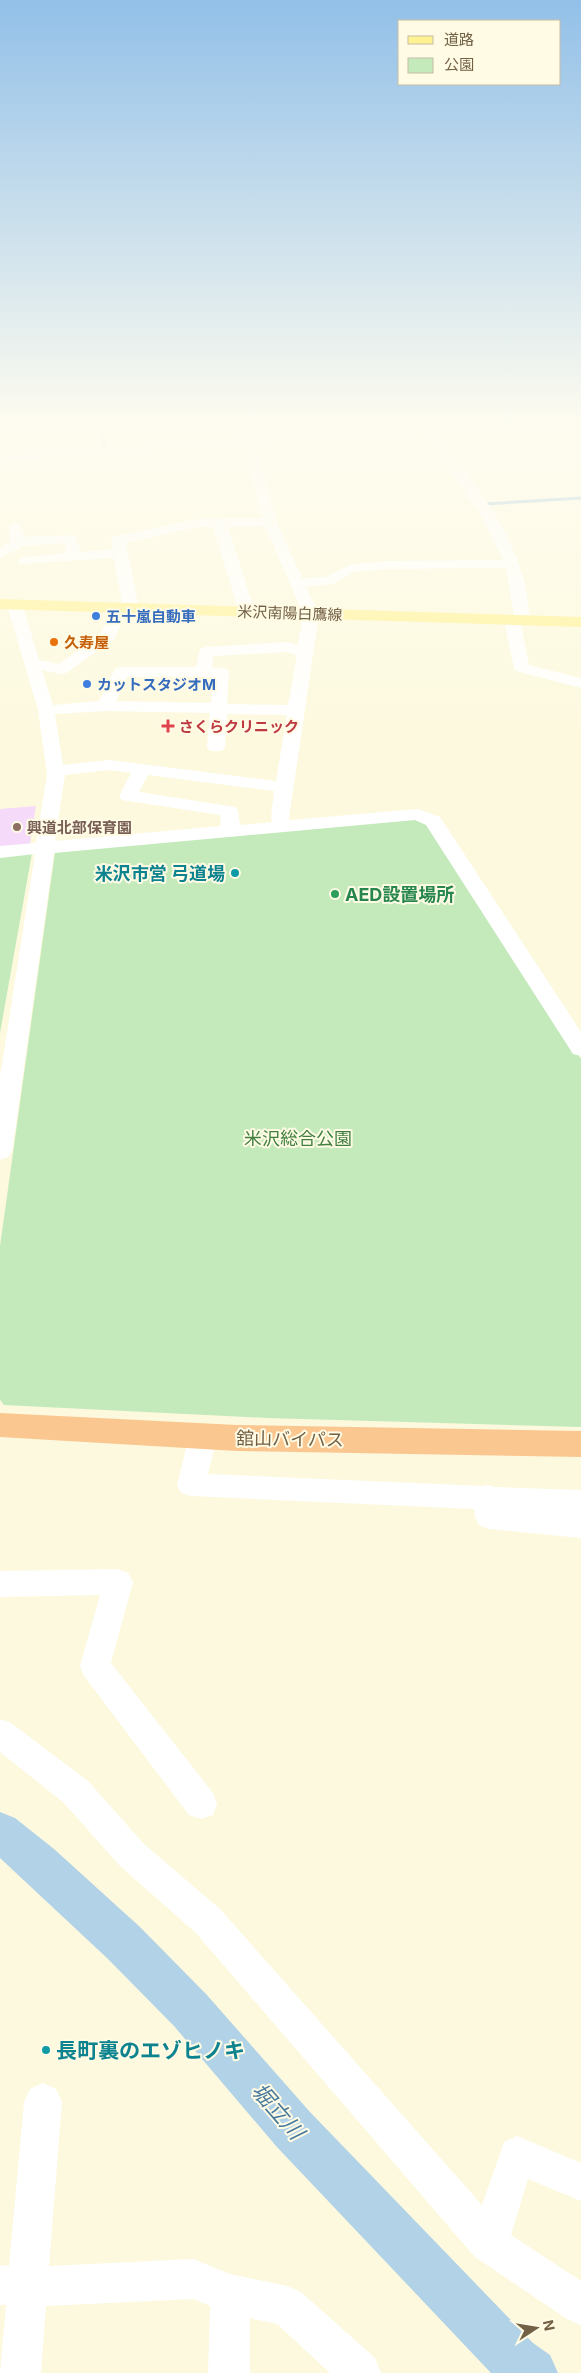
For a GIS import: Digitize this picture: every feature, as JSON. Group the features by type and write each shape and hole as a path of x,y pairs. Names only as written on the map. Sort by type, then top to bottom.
{"highway":[{"name":"舘山バイパス","path":"0,1425 203,1436 581,1444"}],"main road":[{"name":"米沢南陽白鷹線","path":"7,604 581,622"}],"street":[{"path":"17,536 19,542"},
{"path":"32,663 62,670 108,636 126,608 118,540 138,536"},
{"path":"222,536 247,612"},
{"path":"276,536 311,614 297,710 283,787 280,818 284,825"},
{"path":"497,536 511,564 519,592 517,620 522,668 581,682"},
{"path":"0,554 19,542 70,538 75,556"},
{"path":"488,550 505,550"},
{"path":"24,561 121,553"},
{"path":"297,583 328,581 352,568 388,565 511,564"},
{"path":"0,1152 47,847 56,771 46,710 32,663 7,604"},
{"path":"203,671 206,652 286,648 305,652"},
{"path":"105,706 121,672 221,672 216,747"},
{"path":"46,710 105,706 297,710"},
{"path":"56,771 109,765 283,787"},
{"path":"142,769 128,796 229,811 231,830"},
{"path":"0,852 418,814 433,821 581,1050"},
{"path":"203,1436 191,1485 488,1496 581,1502"},
{"path":"488,1496 489,1517 581,1526"},
{"path":"0,1584 118,1582 95,1666 201,1804"},
{"path":"0,1733 76,1792 132,1855 208,1921 488,2242 581,2305"},
{"path":"20,2373 14,2286 43,2102"},
{"path":"488,2242 517,2155 581,2182"},
{"path":"14,2286 193,2279 230,2294 287,2306 360,2373"},
{"path":"229,2373 230,2294"}],"shaded area":[{"name":"興道北部保育園","path":"36,806 30,844 0,847 0,809"}],"green space":[{"name":"米沢総合公園","path":"416,816 429,822 581,1059 581,1427 267,1418 4,1405 0,1400 0,1246 55,852"},
{"path":"32,853 0,1033 0,856"}],"waterway":[{"name":"堀立川","path":"0,1832 39,1864 124,1943 190,2010 293,2129 515,2361 532,2373"}],"place":[{"name":"五十嵐自動車","path":"96,616"},
{"name":"久寿屋","path":"54,642"},
{"name":"カットスタジオM","path":"87,684"},
{"name":"さくらクリニック","path":"168,726"},
{"name":"興道北部保育園","path":"17,827"},
{"name":"米沢市営 弓道場","path":"235,873"},
{"name":"AED設置場所","path":"335,894"},
{"name":"長町裏のエゾヒノキ","path":"46,2050"}]}
